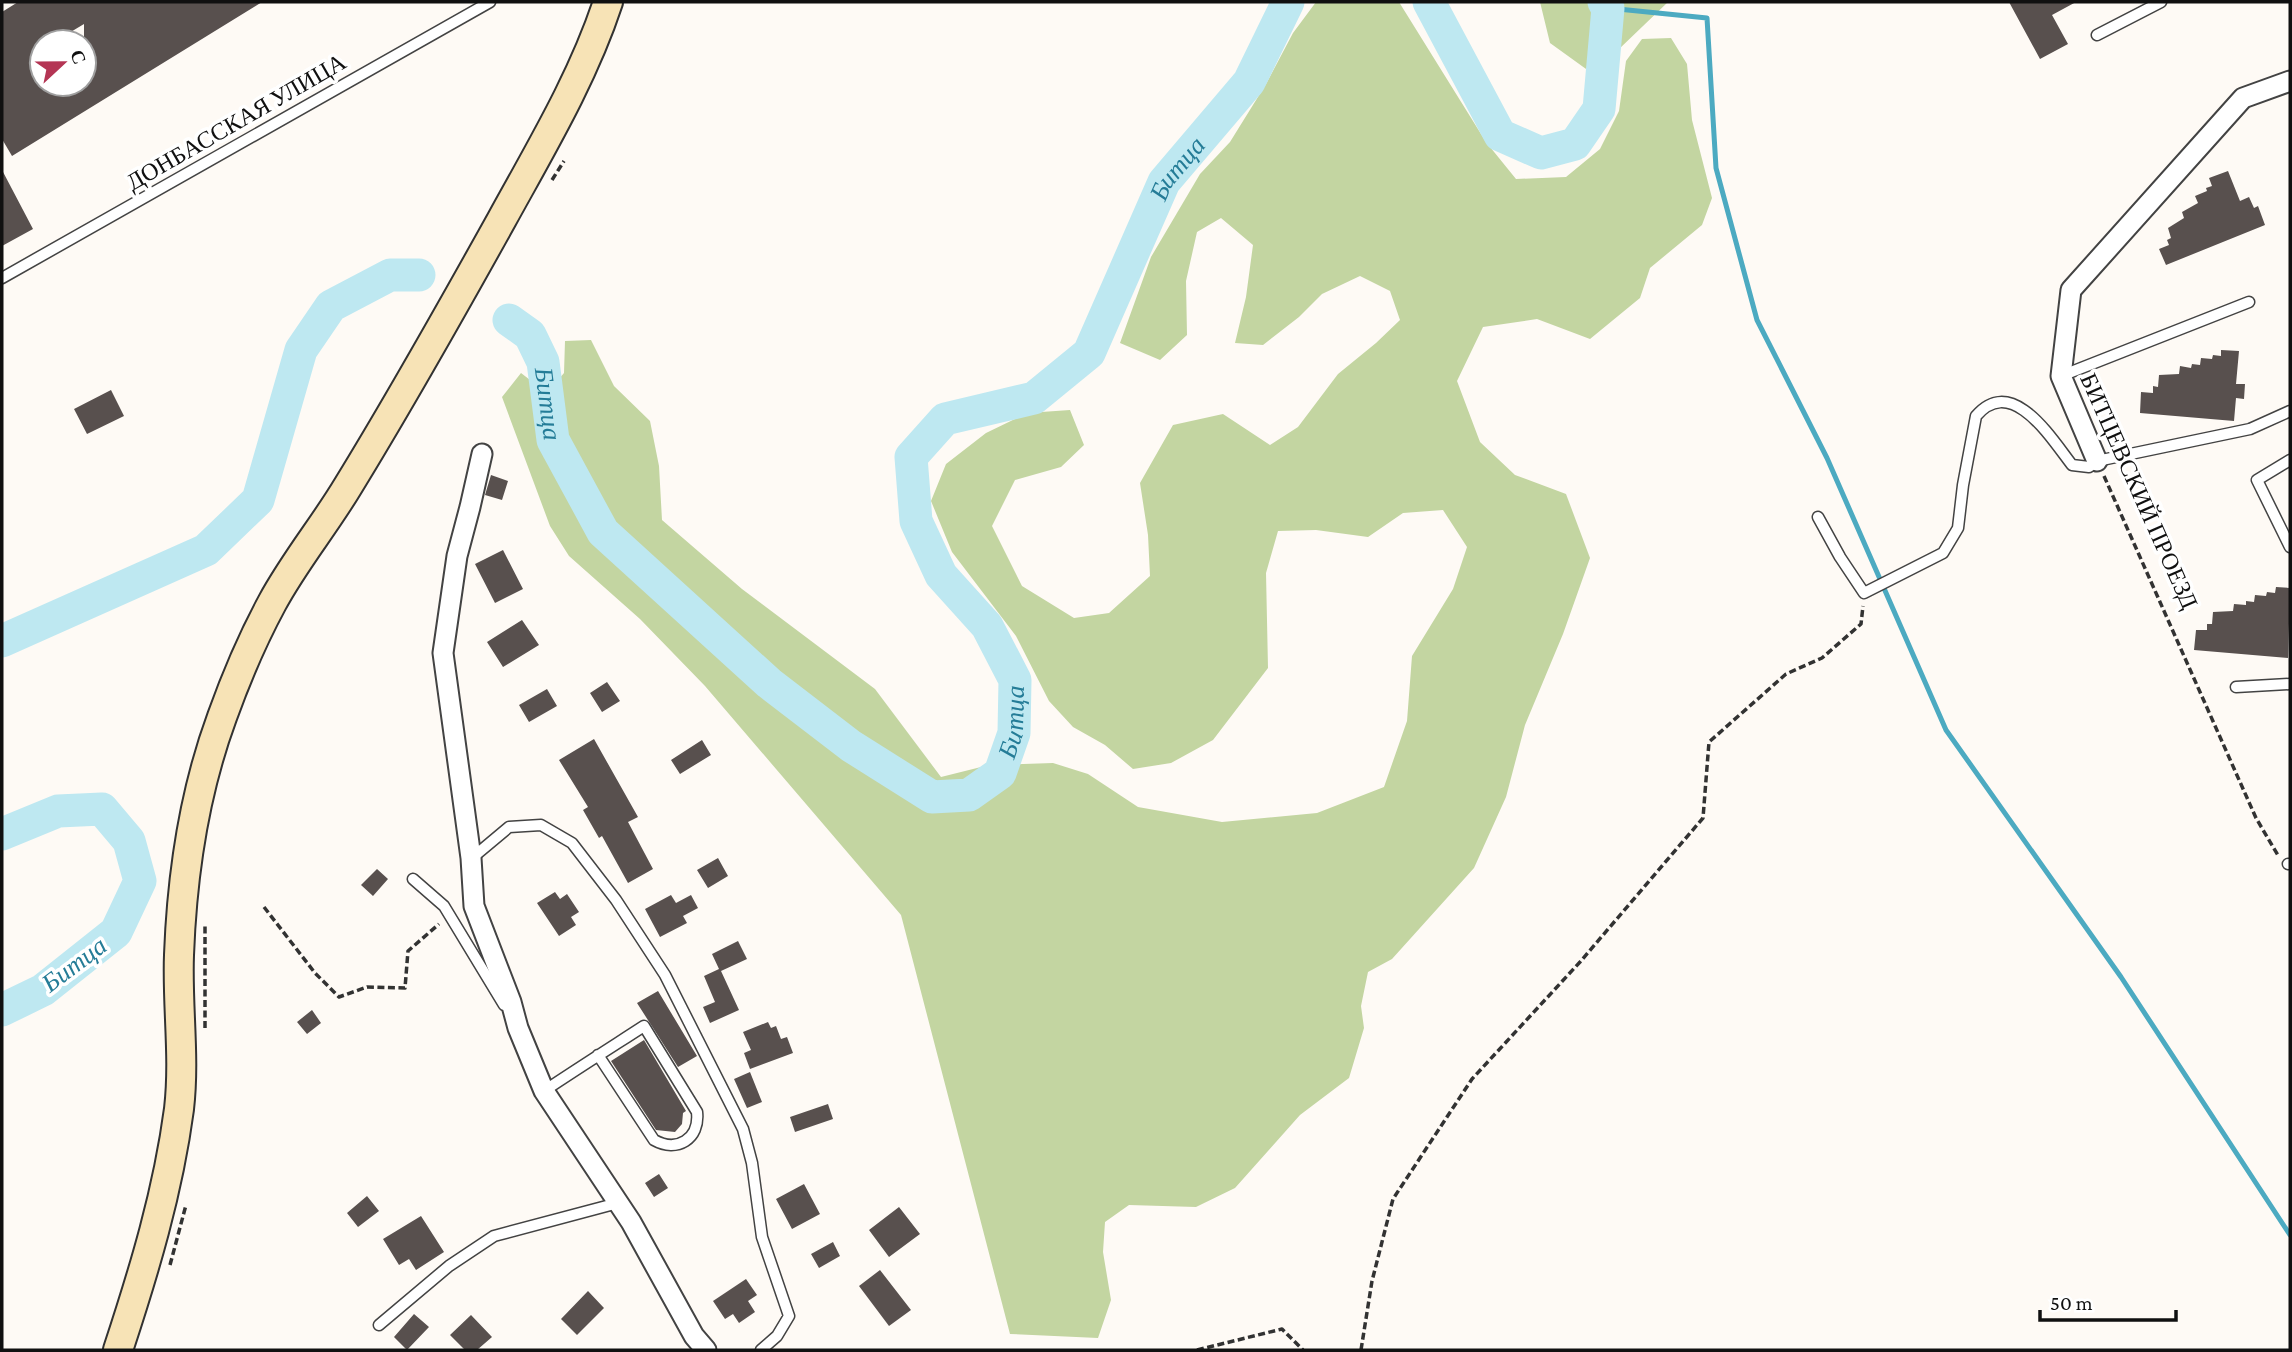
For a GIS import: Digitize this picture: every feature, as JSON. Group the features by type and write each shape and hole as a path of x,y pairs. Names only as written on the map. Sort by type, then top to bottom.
{"street":[{"path":"118,1350 146,1263 167,1180 179,1107 182,1055 179,955 190,840 201,786 220,720 244,660 274,600 394,411 543,145 594,43 608,2"},
{"name":"БИТЦЕВСКИЙ ПРОЕЗД","path":"2097,461 2061,376 2071,290 2243,98 2290,81"},
{"path":"482,454 457,556 443,653 471,858 474,906 544,1091 618,1203 694,1336 706,1350"}],"lane":[{"name":"ДОНБАССКАЯ УЛИЦА","path":"2,278 490,2"},
{"path":"2097,35 2161,2"},
{"path":"2061,376 2249,302"},
{"path":"1818,517 1864,593 1943,553 1958,528 1976,415 1983,407 1993,402 2009,401 2023,408 2072,465 2089,467 2097,461 2250,429 2290,411"},
{"path":"2290,460 2257,480 2290,547"},
{"path":"2236,687 2290,684"},
{"path":"471,858 509,827 541,825 572,843 616,900 665,975 743,1129 752,1163 762,1237 789,1316 777,1336 761,1350"},
{"path":"413,879 444,906 518,1028"},
{"path":"544,1091 598,1055 644,1026 697,1112 696,1129 692,1136 678,1145 670,1146 654,1140 598,1055"},
{"path":"379,1325 449,1266 494,1236 618,1203"}],"path":[{"path":"545,190 564,161"},
{"name":"БИТЦЕВСКИЙ ПРОЕЗД","path":"2097,461 2256,818 2281,862 2289,864"},
{"path":"1362,1350 1372,1281 1393,1199 1472,1079 1580,962 1703,818 1709,743 1786,674 1822,658 1861,624 1864,593"},
{"path":"264,908 314,973 339,997 367,987 405,988 408,951 449,915"},
{"path":"205,918 205,1032"},
{"path":"170,1268 186,1204"},
{"path":"1197,1350 1282,1329 1303,1350"}],"green space":[{"path":"1316,2 1399,2 1486,142 1516,179 1566,177 1600,149 1619,111 1626,61 1642,39 1671,38 1687,64 1692,120 1712,198 1702,225 1650,268 1640,298 1590,339 1537,319 1483,327 1457,381 1480,442 1515,475 1566,494 1590,558 1563,634 1525,725 1506,797 1474,868 1392,959 1368,972 1361,1006 1364,1028 1349,1078 1300,1115 1235,1188 1196,1207 1129,1205 1105,1222 1103,1252 1111,1300 1098,1338 1010,1334 901,915 705,686 640,619 569,556 550,526 502,397 521,373 547,393 564,373 565,341 591,340 614,386 650,421 659,466 662,520 742,589 875,689 941,777 989,765 1053,763 1088,774 1138,807 1222,822 1317,813 1384,787 1407,721 1412,656 1453,589 1467,547 1443,510 1403,513 1368,537 1316,530 1278,531 1266,573 1268,668 1213,740 1171,763 1133,769 1105,745 1073,727 1049,701 1016,636 952,552 931,501 946,464 986,433 1027,413 1070,410 1084,445 1061,467 1015,480 992,526 1022,586 1074,618 1109,613 1150,576 1148,535 1140,483 1173,425 1223,414 1270,445 1298,427 1338,374 1400,320 1390,291 1360,276 1322,294 1299,317 1263,345 1235,343 1246,297 1253,245 1221,218 1197,232 1186,281 1187,335 1160,360 1120,343 1151,257 1200,174 1230,142 1266,84 1293,33"},
{"path":"1540,2 1668,2 1593,74 1550,43"}],"building":[{"path":"18,2 262,2 12,156 2,139 2,12"},
{"path":"2009,2 2076,2 2052,15 2068,44 2040,59"},
{"path":"2,170 33,229 2,246"},
{"path":"2228,171 2240,201 2249,197 2254,208 2258,206 2265,225 2166,265 2159,249 2169,245 2167,240 2171,238 2168,228 2184,218 2182,212 2198,203 2195,196 2212,186 2209,178"},
{"path":"2221,350 2239,351 2236,384 2245,384 2244,399 2236,398 2234,421 2140,413 2141,392 2153,393 2153,386 2158,387 2159,375 2179,374 2180,366 2191,368 2192,364 2200,365 2201,358 2221,356"},
{"path":"111,390 124,416 87,434 74,409"},
{"path":"491,475 508,481 502,500 485,495"},
{"path":"503,550 523,589 495,603 475,564"},
{"path":"2276,587 2290,588 2288,658 2194,650 2196,630 2207,630 2207,624 2212,624 2213,612 2233,611 2234,604 2246,605 2246,601 2254,602 2255,595 2275,593"},
{"path":"522,620 539,645 503,667 487,642"},
{"path":"607,682 620,701 602,712 590,693"},
{"path":"547,689 557,706 529,722 519,705"},
{"path":"594,739 638,817 628,822 653,869 628,883 602,836 599,838 583,810 588,807 559,760"},
{"path":"702,740 711,755 680,774 671,760"},
{"path":"718,858 728,876 708,888 697,870"},
{"path":"377,869 388,879 373,896 361,885"},
{"path":"555,892 560,899 567,894 579,912 571,917 576,925 559,936 537,903"},
{"path":"671,895 676,903 691,895 698,908 683,916 687,923 660,937 645,909"},
{"path":"738,941 747,959 721,971 739,1010 710,1023 703,1007 715,1002 704,976 719,969 712,954"},
{"path":"658,991 697,1056 678,1067 637,1003"},
{"path":"312,1010 321,1023 307,1034 297,1022"},
{"path":"768,1022 771,1028 776,1026 781,1039 787,1037 793,1053 750,1069 744,1053 751,1050 743,1032"},
{"path":"644,1040 686,1111 683,1113 682,1124 675,1132 656,1130 611,1061"},
{"path":"750,1072 762,1102 747,1108 734,1079"},
{"path":"828,1104 833,1119 795,1132 790,1117"},
{"path":"659,1174 668,1188 654,1197 645,1183"},
{"path":"804,1184 820,1214 792,1229 776,1199"},
{"path":"367,1196 379,1211 358,1227 347,1213"},
{"path":"899,1207 920,1234 889,1257 869,1230"},
{"path":"421,1216 444,1252 416,1270 409,1259 399,1265 383,1239"},
{"path":"833,1242 840,1256 819,1268 811,1254"},
{"path":"880,1270 911,1310 889,1326 859,1286"},
{"path":"746,1279 757,1295 748,1301 755,1312 739,1323 733,1314 725,1319 713,1301"},
{"path":"588,1291 604,1308 577,1335 561,1319"},
{"path":"414,1314 429,1327 407,1350 394,1337"},
{"path":"471,1315 492,1337 477,1350 465,1350 450,1335"}],"waterway":[{"name":"Битца","path":"509,320 530,335 543,362 553,440 603,532 769,683 851,746 932,797 969,795 1000,773 1014,733 1015,680 987,626 941,575 916,521 911,457 945,419 1034,398 1089,353 1164,182 1249,82 1288,2"},
{"name":"Битца","path":"1429,2 1500,135 1541,153 1575,144 1599,109 1608,8 1604,2"},
{"path":"1608,8 1707,18 1716,168 1757,320 1827,458 1946,730 2121,977 2290,1235"},
{"name":"Битца","path":"2,641 206,550 258,500 301,350 331,306 390,275 419,275"},
{"name":"Битца","path":"2,834 58,811 102,809 129,841 140,881 116,932 43,990 2,1010"}]}
